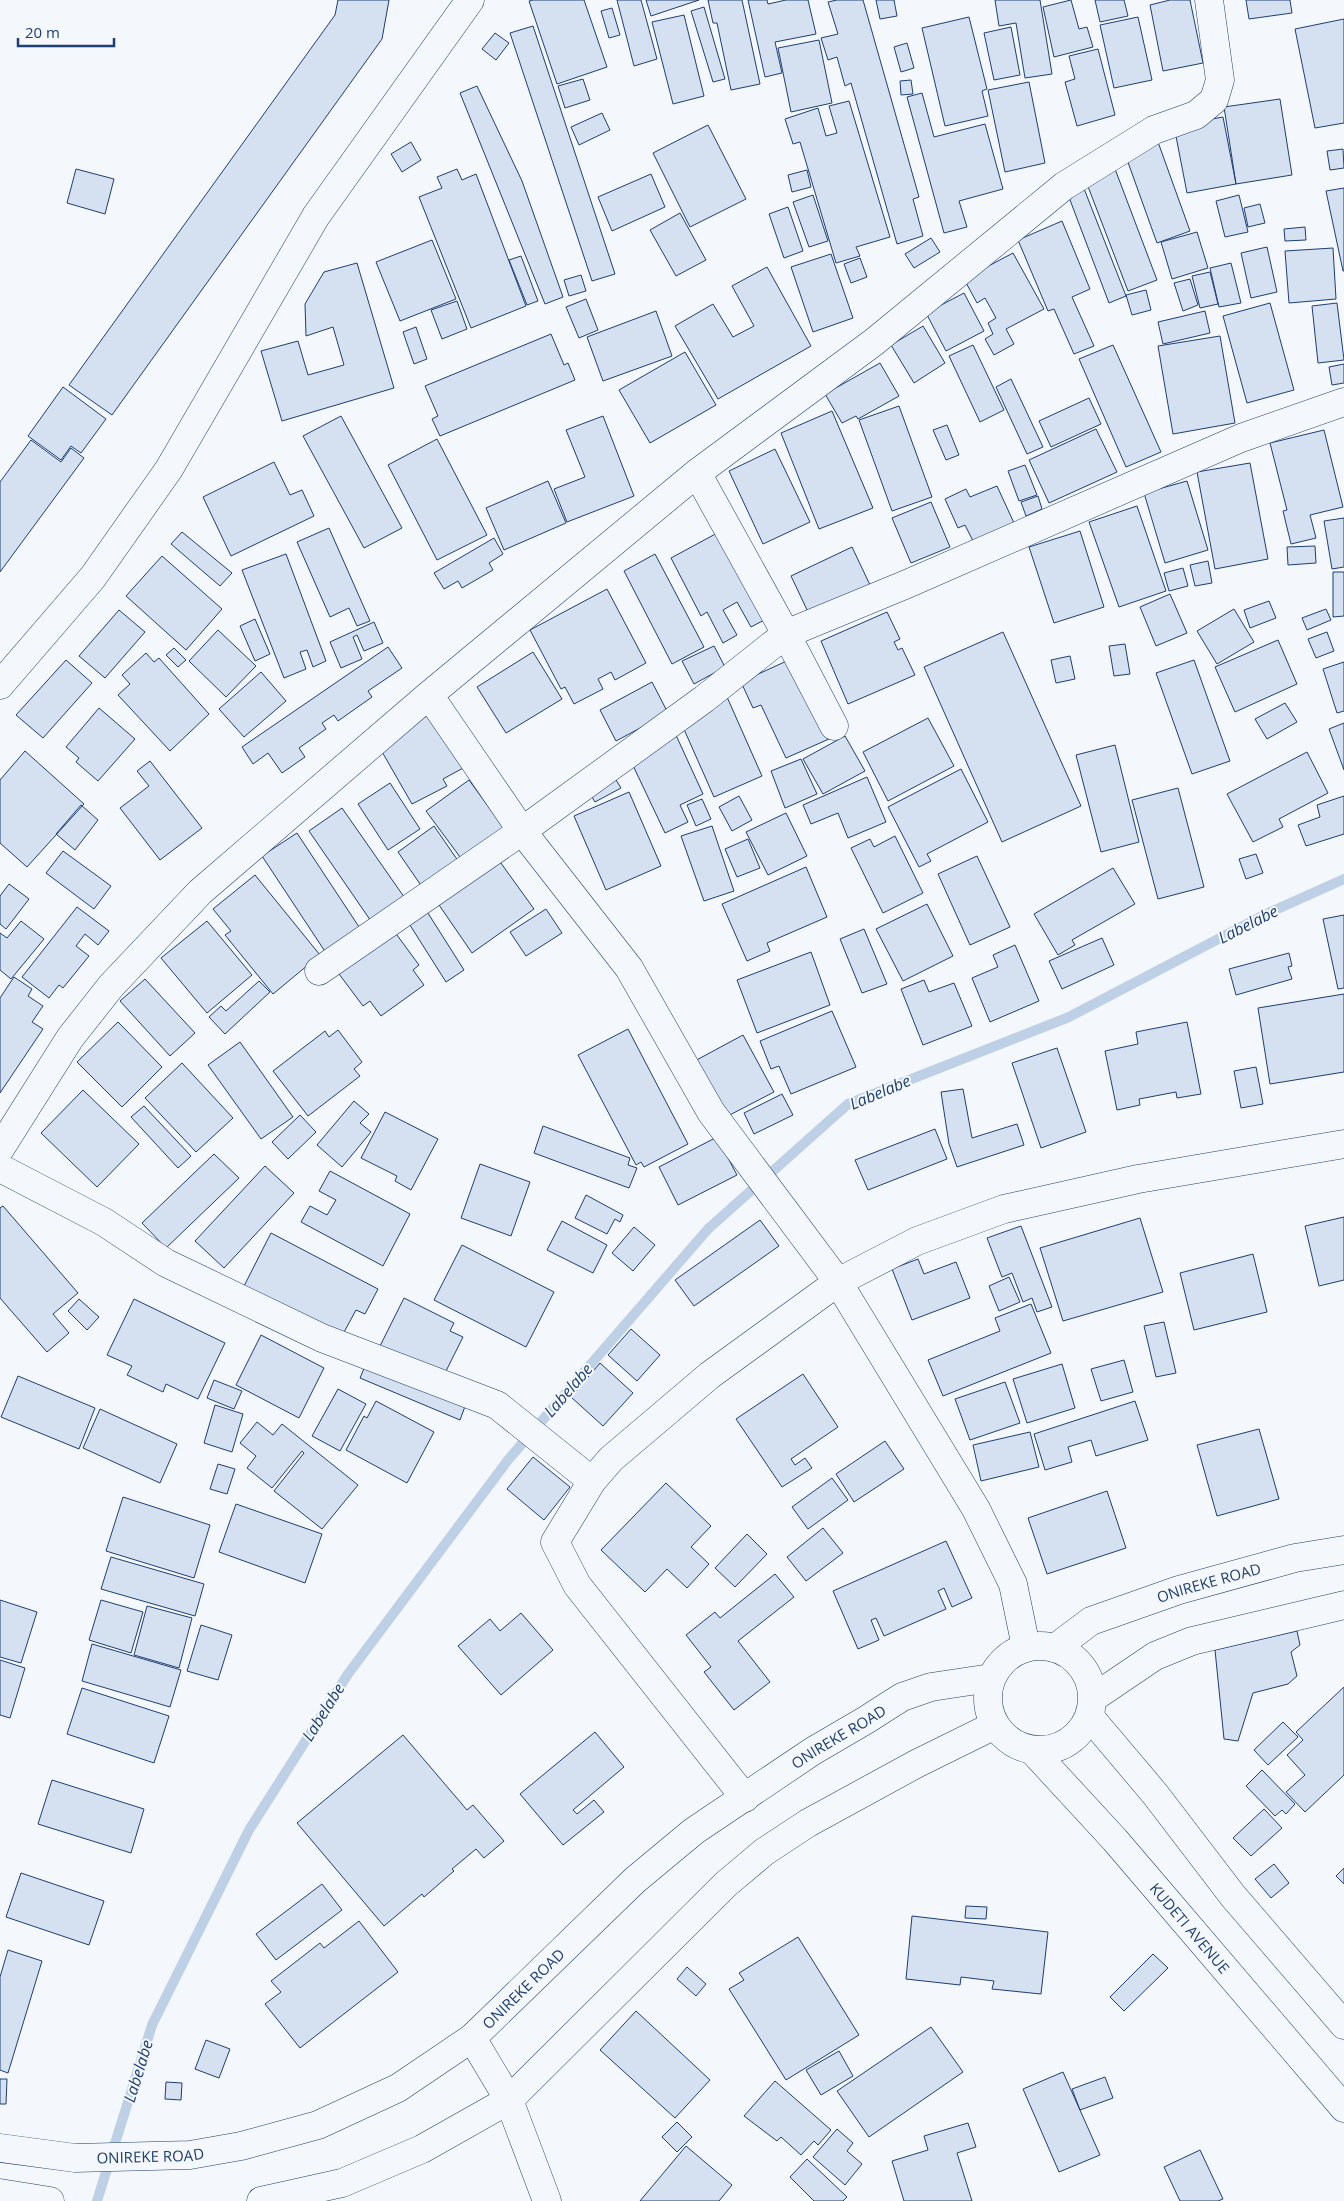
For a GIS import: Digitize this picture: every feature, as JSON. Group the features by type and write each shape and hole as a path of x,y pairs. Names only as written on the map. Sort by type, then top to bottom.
{"street":[{"path":"0,685 93,576 169,469 316,216 470,0"},
{"path":"0,1149 70,1038 111,986 200,892 429,695 697,473 874,342 1064,186 1154,130 1196,116 1214,100 1220,80 1209,0"},
{"path":"319,971 522,830 704,698 786,634 907,584 1241,438 1344,402"},
{"path":"697,473 786,634 834,726"},
{"path":"429,695 522,830 629,968 711,1112 748,1159 775,1200 838,1282 976,1509 1013,1584 1026,1647"},
{"path":"745,1798 577,1584 555,1542 592,1481 612,1458 710,1375 838,1282 917,1241 1004,1209 1138,1179 1344,1144"},
{"path":"0,1168 104,1222 166,1263 322,1338 497,1405 592,1481"},
{"name":"ONIREKE ROAD","path":"1055,1648 1091,1621 1179,1590 1295,1558 1344,1550"},
{"path":"1091,1708 1155,1656 1192,1641 1344,1605"},
{"path":"1026,1647 1055,1648 1075,1659 1088,1677 1091,1708 1081,1732 1067,1743 1050,1749 1032,1750 1011,1742 995,1725 989,1710 988,1694 991,1678 1011,1654 1026,1647"},
{"name":"ONIREKE ROAD","path":"0,2148 75,2158 190,2155 241,2146 318,2125 398,2088 472,2038 541,1974 635,1880 694,1831 813,1751 902,1696 932,1687 991,1678"},
{"path":"1091,1708 1234,1896 1344,2025"},
{"path":"262,2201 342,2183 422,2149 509,2100 726,1884 764,1852 868,1789 995,1725"},
{"name":"KUDETI AVENUE","path":"1032,1750 1115,1840 1344,2108"},
{"path":"472,2038 509,2100 547,2201"},
{"path":"0,2194 50,2201"}],"building":[{"path":"338,0 389,0 382,39 112,415 69,385 335,15"},
{"path":"584,0 607,67 557,84 529,1"},
{"path":"617,0 641,0 657,59 634,66"},
{"path":"646,0 699,0 651,16"},
{"path":"708,0 742,0 760,84 731,90 717,23 713,23"},
{"path":"748,0 767,0 768,4 786,0 808,0 816,34 775,42 782,73 765,77"},
{"path":"863,0 919,197 913,199 923,236 897,244 851,83 845,86 837,57 828,60 821,38 838,34 828,2"},
{"path":"876,0 894,0 897,16 880,19"},
{"path":"995,0 1040,0 1052,74 1025,78 1016,23 999,26"},
{"path":"1071,0 1079,29 1087,27 1093,47 1054,57 1043,7"},
{"path":"1095,0 1124,0 1128,16 1100,22"},
{"path":"1170,0 1190,0 1203,63 1163,71 1150,5"},
{"path":"1246,0 1290,0 1292,13 1249,19"},
{"path":"704,7 725,79 713,82 691,11"},
{"path":"612,8 620,35 609,38 601,11"},
{"path":"684,15 704,96 673,104 652,22"},
{"path":"969,17 987,89 982,91 988,116 945,126 922,28"},
{"path":"1138,17 1152,80 1114,88 1100,25"},
{"path":"1344,19 1344,123 1315,128 1295,29"},
{"path":"533,26 615,274 592,281 510,33"},
{"path":"1011,27 1020,75 994,80 984,33"},
{"path":"495,33 509,43 496,60 482,49"},
{"path":"819,40 832,103 791,112 778,48"},
{"path":"907,43 914,68 901,72 894,47"},
{"path":"1098,49 1115,115 1077,126 1065,82 1075,79 1069,56"},
{"path":"583,79 590,100 565,108 558,86"},
{"path":"911,80 913,94 901,95 900,81"},
{"path":"1029,82 1045,163 1005,172 988,90"},
{"path":"477,86 522,181 563,297 545,304 460,93"},
{"path":"922,93 934,137 985,124 1003,189 959,201 967,227 944,233 907,97"},
{"path":"1280,99 1292,175 1236,184 1224,107"},
{"path":"849,101 890,237 856,247 860,256 836,263 800,142 793,144 785,119 818,108 826,136 837,133 829,106"},
{"path":"602,113 610,130 579,145 571,127"},
{"path":"1223,117 1236,184 1187,193 1174,126"},
{"path":"708,125 746,199 690,227 653,153"},
{"path":"411,142 421,160 402,172 391,154"},
{"path":"1158,142 1190,231 1157,243 1125,154"},
{"path":"1343,149 1344,168 1330,170 1327,151"},
{"path":"76,169 114,179 105,214 67,203"},
{"path":"457,169 462,180 476,174 526,306 471,328 419,197 442,188 437,177"},
{"path":"1115,169 1157,280 1128,291 1084,176"},
{"path":"807,170 811,187 792,192 788,175"},
{"path":"651,174 665,207 612,231 598,197"},
{"path":"1083,186 1126,296 1109,303 1067,192"},
{"path":"1344,188 1344,271 1343,271 1326,191"},
{"path":"813,195 828,241 809,247 793,202"},
{"path":"1239,195 1248,232 1225,237 1216,201"},
{"path":"1260,204 1265,223 1248,227 1244,208"},
{"path":"788,207 803,251 784,258 769,214"},
{"path":"680,213 706,260 676,276 650,230"},
{"path":"1062,221 1090,289 1072,297 1094,346 1074,354 1054,309 1048,311 1018,240"},
{"path":"1305,227 1306,240 1285,241 1284,229"},
{"path":"1197,232 1208,268 1172,279 1161,242"},
{"path":"931,238 940,252 914,268 905,254"},
{"path":"432,240 456,299 400,321 376,262"},
{"path":"1267,247 1277,292 1251,298 1241,253"},
{"path":"1333,248 1336,299 1289,303 1285,251"},
{"path":"1013,253 1044,309 1006,329 1014,344 994,355 985,339 993,334 988,323 996,318 985,298 977,303 964,279"},
{"path":"831,254 853,318 813,332 791,267"},
{"path":"521,256 538,301 527,305 509,260"},
{"path":"860,258 867,277 851,283 844,264"},
{"path":"357,263 394,388 282,421 261,351 298,341 308,375 344,365 333,327 306,336 305,304 324,272"},
{"path":"1231,263 1241,303 1219,307 1210,268"},
{"path":"767,267 811,346 718,399 675,326 713,304 733,337 754,326 732,286"},
{"path":"1210,272 1218,304 1200,308 1192,276"},
{"path":"581,275 586,291 569,296 564,280"},
{"path":"1190,279 1198,305 1183,311 1174,283"},
{"path":"1146,290 1151,310 1132,315 1126,295"},
{"path":"964,293 984,331 946,351 926,313"},
{"path":"586,299 598,330 579,338 566,307"},
{"path":"457,301 467,329 442,339 431,310"},
{"path":"1270,303 1294,390 1247,403 1223,316"},
{"path":"1337,303 1344,360 1318,363 1312,306"},
{"path":"656,311 672,356 603,381 587,337"},
{"path":"1205,311 1210,333 1163,344 1158,322"},
{"path":"923,326 945,363 914,383 891,345"},
{"path":"416,327 427,359 414,364 403,332"},
{"path":"551,334 564,365 568,363 575,380 440,436 432,419 438,416 425,386"},
{"path":"1220,336 1235,423 1173,434 1158,346"},
{"path":"973,345 1004,410 980,422 949,356"},
{"path":"1113,345 1161,452 1126,467 1079,359"},
{"path":"685,352 716,405 650,443 619,390"},
{"path":"880,363 899,396 858,419 856,416 842,423 825,394"},
{"path":"1344,364 1344,383 1332,385 1329,367"},
{"path":"1011,379 1043,447 1027,454 996,387"},
{"path":"63,387 106,419 81,453 71,446 61,460 28,436"},
{"path":"1089,398 1101,424 1051,447 1039,421"},
{"path":"899,406 932,497 892,511 859,420"},
{"path":"832,411 873,508 819,529 781,433"},
{"path":"341,416 402,528 364,548 303,436"},
{"path":"603,416 634,496 567,522 554,489 585,477 566,430"},
{"path":"947,425 959,455 946,460 933,430"},
{"path":"1096,429 1117,472 1049,503 1029,460"},
{"path":"1324,430 1343,507 1310,515 1316,538 1291,544 1283,511 1287,510 1270,443"},
{"path":"437,439 487,535 437,560 388,465"},
{"path":"31,440 61,462 71,448 84,458 0,572 0,482"},
{"path":"775,449 810,522 763,544 729,471"},
{"path":"274,462 290,495 302,490 314,516 231,556 203,497"},
{"path":"1250,463 1268,559 1215,569 1197,472"},
{"path":"1025,465 1037,495 1019,501 1008,471"},
{"path":"548,481 566,523 504,550 486,508"},
{"path":"1187,481 1208,550 1165,563 1144,493"},
{"path":"997,486 1014,523 973,541 965,525 958,528 945,499 966,489 970,497"},
{"path":"1038,496 1042,509 1026,516 1021,502"},
{"path":"931,502 950,547 911,563 892,518"},
{"path":"1137,506 1166,591 1119,607 1089,522"},
{"path":"1344,518 1344,567 1332,569 1324,521"},
{"path":"329,528 370,621 357,626 349,608 330,617 297,542"},
{"path":"721,531 768,618 751,627 737,602 723,610 737,635 723,643 707,612 701,616 671,558"},
{"path":"1080,531 1104,607 1054,623 1029,547"},
{"path":"182,532 232,573 220,586 171,544"},
{"path":"494,538 503,554 489,563 493,570 462,588 458,581 444,589 434,573"},
{"path":"1315,546 1316,563 1288,565 1287,547"},
{"path":"852,547 870,585 809,614 791,576"},
{"path":"286,554 326,661 313,667 307,650 300,652 306,669 284,678 242,570"},
{"path":"655,554 704,647 672,664 624,571"},
{"path":"162,556 222,609 186,650 126,596"},
{"path":"1208,561 1212,583 1195,586 1190,565"},
{"path":"1183,568 1188,586 1169,591 1164,573"},
{"path":"1333,572 1344,572 1344,616 1333,617"},
{"path":"607,589 646,663 615,680 611,672 598,679 603,689 574,704 565,687 561,689 530,630"},
{"path":"1170,594 1187,633 1156,646 1140,607"},
{"path":"1269,601 1276,618 1250,628 1244,610"},
{"path":"1234,609 1254,642 1217,664 1197,631"},
{"path":"1326,609 1331,620 1307,630 1302,618"},
{"path":"119,610 145,632 105,678 79,656"},
{"path":"887,612 900,639 894,642 898,650 902,648 915,675 848,704 821,641"},
{"path":"255,619 270,654 255,661 240,626"},
{"path":"374,622 383,643 364,651 357,635 353,637 362,659 341,668 330,642"},
{"path":"218,630 256,666 226,697 189,661"},
{"path":"1003,632 1081,806 1002,842 924,667"},
{"path":"1327,632 1334,651 1316,658 1308,639"},
{"path":"1278,640 1297,684 1235,712 1215,667"},
{"path":"1125,644 1130,674 1114,676 1109,646"},
{"path":"714,646 725,667 694,684 682,661"},
{"path":"388,647 402,668 368,691 372,697 338,721 334,715 322,723 326,729 299,748 305,757 282,773 268,753 253,764 242,747"},
{"path":"174,648 186,660 178,667 166,655"},
{"path":"533,652 562,699 506,733 477,687"},
{"path":"146,653 154,662 159,658 209,714 170,751 118,695 130,684 122,675"},
{"path":"1070,656 1075,679 1056,683 1051,660"},
{"path":"791,659 829,739 786,758 761,705 753,708 741,682"},
{"path":"66,660 92,683 43,738 16,715"},
{"path":"1194,660 1230,761 1192,774 1156,673"},
{"path":"1344,662 1344,711 1337,713 1323,669"},
{"path":"261,672 286,701 244,737 219,709"},
{"path":"652,682 668,713 616,741 600,710"},
{"path":"727,697 762,776 714,797 679,718"},
{"path":"1285,703 1297,722 1267,739 1255,719"},
{"path":"99,708 135,739 98,781 76,762 79,758 66,747"},
{"path":"434,712 465,767 443,779 447,786 412,804 377,743"},
{"path":"928,718 954,766 888,801 863,752"},
{"path":"1344,723 1344,770 1329,729"},
{"path":"675,733 703,794 680,805 688,822 665,833 628,755"},
{"path":"845,736 865,771 823,794 803,759"},
{"path":"1115,745 1139,842 1101,852 1076,755"},
{"path":"25,751 84,804 27,867 0,843 0,780"},
{"path":"1307,752 1328,793 1279,819 1283,827 1253,842 1227,794"},
{"path":"801,759 817,794 785,808 771,771"},
{"path":"150,761 202,828 160,860 120,808 149,786 137,771"},
{"path":"961,769 988,822 927,854 931,861 919,867 888,807"},
{"path":"611,772 621,788 595,802 586,787"},
{"path":"867,777 886,822 848,838 838,813 811,824 803,805"},
{"path":"469,780 506,831 463,861 426,811"},
{"path":"390,783 420,829 388,850 358,804"},
{"path":"1178,788 1204,887 1158,899 1132,800"},
{"path":"629,792 661,866 606,890 574,816"},
{"path":"739,796 752,820 732,831 719,807"},
{"path":"1344,796 1344,834 1306,846 1298,825 1320,817 1317,805"},
{"path":"702,799 711,819 696,826 687,805"},
{"path":"81,805 98,820 75,850 56,834"},
{"path":"342,808 409,904 375,927 309,831"},
{"path":"786,813 807,856 768,875 746,832"},
{"path":"434,826 463,868 427,894 398,852"},
{"path":"712,826 734,891 704,901 681,836"},
{"path":"297,833 365,936 330,959 262,856"},
{"path":"895,836 923,893 883,913 851,848 870,839 874,847"},
{"path":"748,839 760,868 737,877 725,849"},
{"path":"63,851 111,886 94,909 46,873"},
{"path":"1256,854 1263,873 1246,879 1239,859"},
{"path":"977,856 1010,927 970,945 938,874"},
{"path":"498,859 534,909 472,953 437,902"},
{"path":"806,867 827,917 767,943 770,951 747,961 722,904"},
{"path":"1113,868 1135,904 1072,940 1075,945 1058,955 1034,914"},
{"path":"255,875 320,955 273,994 225,935 231,931 213,909"},
{"path":"9,884 29,899 6,929 0,924 0,896"},
{"path":"927,904 953,956 903,981 876,929"},
{"path":"77,907 109,931 98,945 85,934 76,946 89,956 63,988 59,985 49,998 22,977"},
{"path":"546,909 562,933 526,956 510,932"},
{"path":"426,910 464,970 446,982 408,922"},
{"path":"1344,915 1344,988 1338,989 1323,919"},
{"path":"21,921 44,939 11,979 0,970 0,933 7,938"},
{"path":"207,921 252,975 207,1013 161,958"},
{"path":"864,929 887,984 862,993 840,939"},
{"path":"394,931 419,965 413,970 424,985 381,1016 370,1001 363,1006 339,974"},
{"path":"1102,938 1114,965 1062,989 1049,961"},
{"path":"1015,945 1039,1001 990,1022 972,978 998,967 993,955"},
{"path":"811,952 830,1005 757,1033 737,980"},
{"path":"1289,953 1292,966 1288,967 1292,979 1236,995 1229,969"},
{"path":"14,977 32,989 28,996 43,1006 32,1022 43,1029 0,1093 0,998"},
{"path":"145,979 195,1033 170,1056 120,1001"},
{"path":"924,980 929,992 954,983 972,1026 923,1045 901,989"},
{"path":"259,981 270,992 225,1034 209,1017 221,1006 226,1011"},
{"path":"1344,994 1344,1072 1270,1084 1258,1008"},
{"path":"832,1011 856,1067 791,1094 779,1066 771,1069 760,1041"},
{"path":"118,1022 162,1067 122,1107 77,1062"},
{"path":"1187,1022 1201,1094 1177,1098 1176,1092 1139,1099 1140,1105 1117,1110 1105,1051 1138,1044 1136,1032"},
{"path":"628,1029 688,1144 644,1167 641,1162 636,1165 578,1055"},
{"path":"338,1030 362,1062 354,1069 360,1076 308,1116 273,1071 325,1031 329,1037"},
{"path":"743,1035 774,1092 722,1119 691,1063"},
{"path":"240,1042 293,1117 261,1139 208,1065"},
{"path":"1057,1048 1086,1132 1041,1148 1012,1063"},
{"path":"182,1063 233,1118 196,1152 145,1098"},
{"path":"1256,1067 1263,1104 1241,1108 1234,1071"},
{"path":"963,1089 972,1138 1017,1124 1024,1145 957,1167 949,1144 941,1092"},
{"path":"83,1090 139,1144 97,1187 41,1133"},
{"path":"782,1094 793,1115 754,1134 744,1113"},
{"path":"354,1101 369,1114 360,1123 371,1132 342,1167 317,1145"},
{"path":"144,1106 191,1156 178,1168 131,1117"},
{"path":"385,1112 438,1139 411,1190 395,1181 397,1176 361,1158"},
{"path":"300,1115 316,1132 288,1159 272,1142"},
{"path":"543,1126 630,1158 628,1165 637,1168 629,1188 534,1153"},
{"path":"935,1129 947,1159 868,1190 855,1160"},
{"path":"717,1137 737,1175 678,1205 659,1167"},
{"path":"214,1154 239,1178 166,1248 142,1223"},
{"path":"480,1164 530,1182 511,1236 461,1218"},
{"path":"265,1166 294,1193 224,1268 195,1241"},
{"path":"330,1171 410,1214 383,1266 301,1222 310,1206 327,1215 336,1200 319,1191"},
{"path":"586,1195 623,1215 620,1222 615,1219 607,1234 575,1218"},
{"path":"3,1206 78,1293 53,1314 69,1333 47,1352 0,1298 0,1208"},
{"path":"1344,1217 1344,1280 1319,1286 1305,1226"},
{"path":"1140,1218 1163,1292 1063,1321 1040,1248"},
{"path":"760,1220 779,1246 694,1306 675,1280"},
{"path":"562,1221 607,1245 593,1273 547,1250"},
{"path":"1021,1226 1052,1307 1037,1312 1032,1298 1023,1302 1012,1273 1002,1277 987,1238"},
{"path":"634,1227 655,1245 633,1271 612,1253"},
{"path":"271,1233 378,1289 365,1314 356,1310 343,1334 243,1288"},
{"path":"462,1245 554,1292 526,1347 434,1300"},
{"path":"1253,1254 1267,1312 1194,1330 1180,1273"},
{"path":"918,1259 924,1274 956,1262 970,1298 912,1320 892,1269"},
{"path":"1009,1277 1020,1302 999,1311 989,1286"},
{"path":"404,1298 454,1323 450,1331 463,1337 442,1379 377,1352"},
{"path":"79,1299 99,1317 87,1330 68,1311"},
{"path":"134,1299 225,1343 198,1399 166,1384 163,1392 127,1375 132,1366 107,1355"},
{"path":"1031,1304 1051,1353 943,1396 928,1360 1000,1331 995,1318"},
{"path":"1164,1322 1176,1373 1156,1377 1144,1326"},
{"path":"631,1329 660,1355 637,1381 608,1355"},
{"path":"261,1335 324,1368 299,1418 236,1385"},
{"path":"368,1359 467,1401 460,1420 360,1378"},
{"path":"1124,1360 1133,1392 1101,1401 1091,1369"},
{"path":"600,1363 633,1393 603,1426 571,1397"},
{"path":"1062,1364 1075,1408 1027,1423 1013,1379"},
{"path":"803,1374 838,1427 791,1459 795,1465 805,1458 812,1468 782,1487 736,1419"},
{"path":"18,1376 95,1408 79,1449 1,1417"},
{"path":"214,1380 242,1391 234,1409 207,1398"},
{"path":"1005,1382 1020,1423 970,1440 955,1399"},
{"path":"338,1389 366,1404 340,1451 312,1436"},
{"path":"376,1401 434,1432 407,1483 346,1450 364,1416 367,1418"},
{"path":"1135,1401 1148,1440 1096,1456 1091,1440 1068,1447 1072,1462 1045,1470 1034,1434"},
{"path":"215,1405 243,1414 232,1452 204,1443"},
{"path":"100,1409 177,1444 160,1483 83,1448"},
{"path":"257,1422 273,1435 282,1424 358,1485 322,1529 274,1491 304,1453 302,1451 272,1488 247,1468 256,1456 240,1443"},
{"path":"1259,1429 1279,1499 1217,1516 1197,1445"},
{"path":"1030,1432 1039,1467 981,1481 973,1445"},
{"path":"885,1441 904,1469 854,1502 836,1474"},
{"path":"533,1457 570,1487 544,1520 507,1489"},
{"path":"218,1464 235,1469 227,1494 210,1489"},
{"path":"832,1478 848,1500 808,1529 792,1507"},
{"path":"666,1483 711,1526 691,1547 709,1564 687,1588 667,1569 645,1592 601,1550"},
{"path":"1107,1491 1126,1548 1047,1574 1028,1518"},
{"path":"123,1497 210,1525 194,1578 106,1551"},
{"path":"236,1504 322,1534 305,1583 219,1552"},
{"path":"823,1528 843,1553 806,1581 787,1557"},
{"path":"747,1534 767,1554 735,1587 715,1568"},
{"path":"946,1541 972,1598 952,1607 944,1588 938,1591 946,1609 884,1636 876,1618 871,1620 879,1640 858,1649 833,1591"},
{"path":"111,1557 204,1584 195,1616 101,1589"},
{"path":"775,1574 794,1597 738,1641 770,1682 734,1710 704,1672 711,1667 686,1635 715,1612 720,1618"},
{"path":"0,1600 37,1612 21,1663 0,1657"},
{"path":"101,1600 143,1612 131,1653 89,1640"},
{"path":"147,1606 192,1618 179,1668 134,1655"},
{"path":"521,1613 553,1650 501,1695 458,1646 490,1619 500,1631"},
{"path":"201,1625 232,1635 218,1680 187,1671"},
{"path":"1297,1631 1300,1645 1291,1652 1297,1676 1288,1684 1253,1693 1238,1741 1224,1739 1215,1650"},
{"path":"92,1644 181,1670 170,1707 82,1681"},
{"path":"0,1660 25,1668 10,1718 0,1715"},
{"path":"1344,1687 1344,1775 1305,1812 1286,1792 1305,1775 1287,1755 1303,1740 1296,1732"},
{"path":"82,1688 169,1716 154,1763 67,1734"},
{"path":"1283,1722 1298,1737 1268,1765 1254,1750"},
{"path":"595,1732 624,1767 573,1810 577,1814 594,1800 604,1812 563,1845 520,1794"},
{"path":"403,1735 467,1810 473,1805 504,1841 484,1858 476,1849 452,1869 454,1871 424,1897 422,1894 384,1926 297,1823"},
{"path":"1262,1770 1295,1804 1286,1814 1282,1810 1275,1816 1246,1786"},
{"path":"52,1780 144,1809 131,1853 38,1824"},
{"path":"1264,1809 1282,1828 1251,1856 1233,1838"},
{"path":"1274,1864 1289,1883 1271,1898 1255,1879"},
{"path":"1344,1868 1344,1884 1336,1876"},
{"path":"21,1873 104,1901 89,1945 6,1917"},
{"path":"322,1884 342,1910 276,1960 256,1934"},
{"path":"966,1906 987,1907 986,1919 965,1918"},
{"path":"912,1916 1048,1932 1041,1994 992,1989 994,1981 961,1977 960,1985 906,1979"},
{"path":"359,1921 398,1972 300,2048 265,2004 281,1992 271,1981 320,1943 324,1948"},
{"path":"798,1937 859,2035 786,2080 729,1989 744,1980 739,1973"},
{"path":"8,1950 42,1961 8,2073 0,2070 0,1977"},
{"path":"1153,1954 1168,1968 1124,2011 1110,1997"},
{"path":"687,1967 706,1984 696,1996 677,1979"},
{"path":"636,2011 710,2080 675,2118 600,2050"},
{"path":"931,2027 963,2072 869,2137 837,2091"},
{"path":"206,2040 230,2049 219,2078 195,2069"},
{"path":"839,2051 853,2076 821,2095 806,2070"},
{"path":"1063,2072 1100,2155 1059,2172 1023,2089"},
{"path":"1105,2077 1113,2098 1080,2110 1072,2089"},
{"path":"0,2079 7,2079 6,2104 0,2104"},
{"path":"775,2081 831,2130 818,2145 814,2141 801,2155 781,2137 777,2141 744,2116"},
{"path":"166,2082 182,2083 181,2100 165,2099"},
{"path":"677,2122 692,2137 677,2152 662,2137"},
{"path":"968,2123 976,2147 957,2153 972,2201 904,2201 892,2161 928,2150 924,2136"},
{"path":"837,2129 853,2143 847,2151 862,2164 845,2185 813,2157"},
{"path":"686,2146 732,2185 719,2201 640,2201"},
{"path":"1200,2150 1223,2199 1218,2201 1180,2201 1164,2167"},
{"path":"807,2159 847,2197 843,2201 814,2201 790,2177"}],"waterway":[{"name":"Labelabe","path":"97,2201 152,2025 249,1830 348,1674 508,1460 708,1229 848,1104 1069,1017 1266,914 1344,879"}]}
